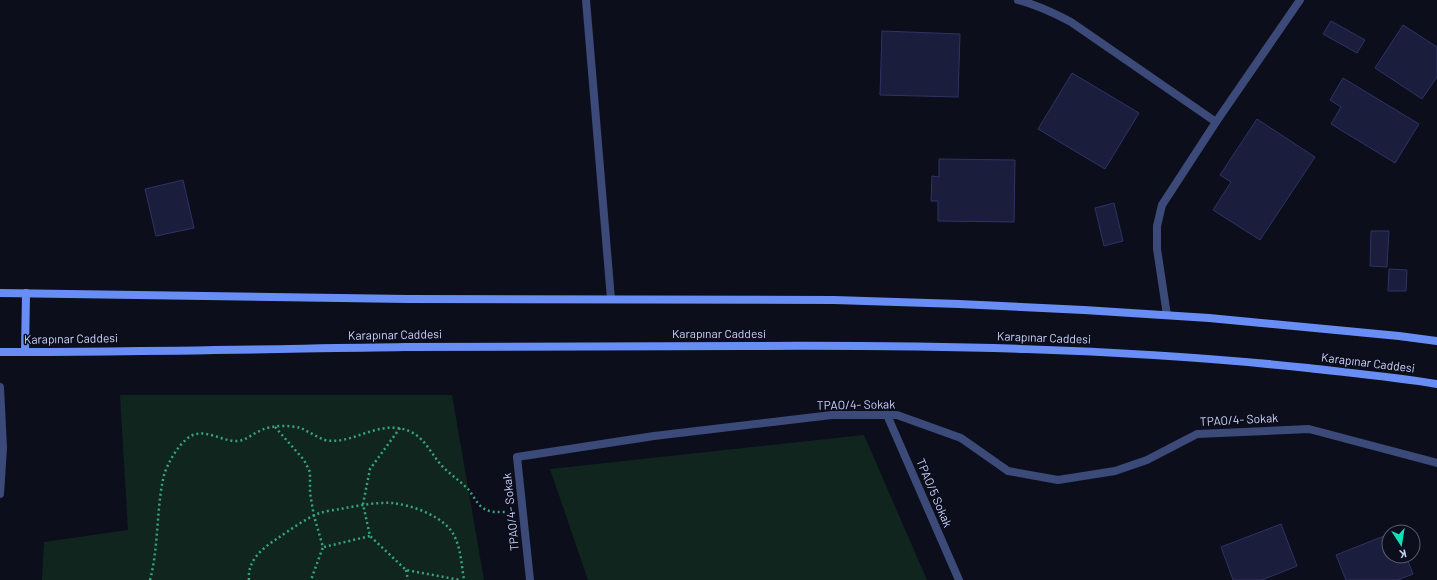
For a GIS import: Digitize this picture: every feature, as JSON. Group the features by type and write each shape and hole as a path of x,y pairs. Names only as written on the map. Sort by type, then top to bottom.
{"main road":[{"path":"0,293 408,299 834,300 938,303 1042,307 1167,315 1399,336 1437,341"},
{"path":"25,352 26,293"},
{"name":"Karapınar Caddesi","path":"0,352 417,347 958,347 1095,352 1219,359 1437,384"}],"street":[{"path":"586,0 611,299"},
{"path":"1018,0 1052,12 1071,22 1216,122"},
{"path":"1167,315 1157,249 1157,226 1162,205 1216,122 1300,0"},
{"path":"0,387 3,448 0,494"},
{"name":"TPAO/4- Sokak","path":"530,580 517,456 654,436 832,415 897,414 961,438 1008,471 1058,480 1115,472 1147,460 1197,434 1301,429 1309,429 1437,464"},
{"name":"TPAO/5 Sokak","path":"887,415 958,580"}],"path":[{"path":"150,580 156,548 161,490 165,473 181,444 188,437 202,433 231,440 244,440 262,429 275,427 299,428 326,440 340,440 375,429 400,428 411,432 420,438 442,466 468,490 482,508 492,512 523,510"},
{"path":"275,427 304,460 310,472 310,493 314,516 323,547 311,580"},
{"path":"400,428 370,469 363,504 370,536 406,570 460,580"},
{"path":"249,580 248,572 253,559 266,546 319,513 363,504 391,503 413,508 433,516 449,528 458,545 464,580"},
{"path":"323,547 370,536"},
{"path":"406,570 408,580"}],"green space":[{"path":"120,395 452,395 484,580 42,580 44,542 128,530"},
{"path":"864,435 927,580 588,580 550,469"}],"building":[{"path":"1331,21 1365,40 1357,53 1323,34"},
{"path":"1403,25 1437,47 1437,77 1422,99 1375,68"},
{"path":"882,31 960,34 958,97 880,95"},
{"path":"1072,73 1139,113 1105,169 1038,129"},
{"path":"1343,78 1419,124 1395,163 1331,124 1341,107 1330,100"},
{"path":"1257,119 1315,157 1260,240 1213,210 1231,182 1220,175"},
{"path":"939,159 1015,160 1014,222 938,221 938,201 931,201 932,176 939,177"},
{"path":"183,180 194,228 156,236 145,189"},
{"path":"1114,203 1123,241 1104,246 1095,208"},
{"path":"1371,231 1389,231 1387,267 1370,266"},
{"path":"1389,269 1407,270 1406,291 1388,291"},
{"path":"1281,524 1297,566 1262,580 1233,580 1221,547"},
{"path":"1381,537 1381,564 1409,564 1413,574 1398,580 1346,580 1336,555"}]}
